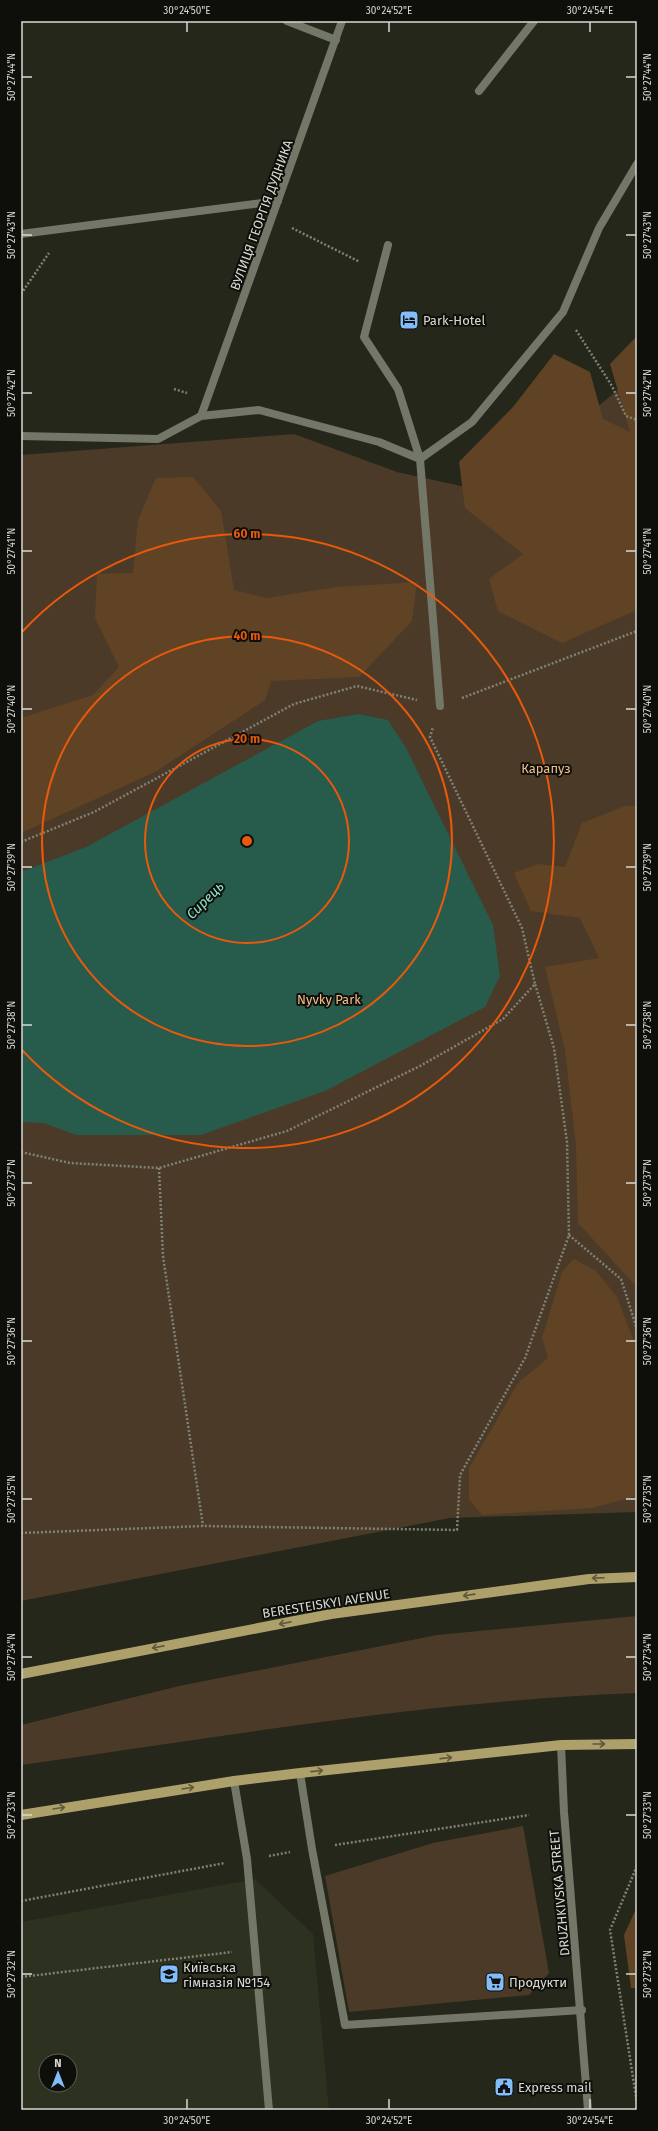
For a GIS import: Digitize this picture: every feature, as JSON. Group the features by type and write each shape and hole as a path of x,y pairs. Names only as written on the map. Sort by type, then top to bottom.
{"main road":[{"name":"BERESTEISKYI AVENUE","path":"21,1674 331,1614 588,1578 637,1577"},
{"path":"21,1815 234,1781 300,1773 560,1745 637,1744"}],"street":[{"path":"287,21 336,40"},
{"name":"ВУЛИЦЯ ГЕОРГІЯ ДУДНИКА","path":"201,416 342,21"},
{"path":"479,91 534,21"},
{"path":"420,459 472,422 563,312 599,228 637,164"},
{"path":"21,234 278,201"},
{"path":"388,245 364,337 398,389 420,459 440,706"},
{"path":"21,436 158,439 201,416 259,410 379,442 420,459"},
{"name":"DRUZHKIVSKA STREET","path":"560,1745 564,1812 582,2010 588,2110"},
{"path":"300,1773 312,1849 346,2025 582,2010"},
{"path":"234,1781 247,1859 269,2110"}],"path":[{"path":"21,294 66,228"},
{"path":"292,228 381,272"},
{"path":"563,312 612,386 626,416 637,420"},
{"path":"21,842 94,812 294,704 357,686 440,706 517,678 637,631"},
{"path":"21,1533 203,1526 457,1530 460,1475 525,1358 569,1235 567,1142 554,1048 535,984 522,928 430,737 440,706"},
{"path":"21,1152 70,1162 159,1168 287,1131 420,1066 503,1019 535,984"},
{"path":"159,1168 164,1256 203,1526"},
{"path":"569,1235 621,1279 637,1329"},
{"path":"21,1901 247,1859 529,1815"},
{"path":"637,1866 610,1930 637,2104"},
{"path":"21,1977 256,1949"}],"shaded area":[{"path":"637,336 637,610 562,643 498,611 489,579 523,554 465,508 459,462 513,407 554,354 590,372 603,419 630,432 610,364"},
{"path":"193,477 221,511 234,590 266,598 337,587 417,582 412,621 359,677 271,681 265,700 155,772 21,833 21,718 93,695 119,667 95,618 97,574 133,573 138,520 156,478"},
{"path":"625,806 637,806 637,1287 578,1223 576,1145 565,1050 545,967 599,958 580,918 531,911 514,873 538,864 565,867 582,823"},
{"path":"574,1259 596,1271 617,1297 637,1349 637,1496 592,1508 482,1515 469,1499 469,1468 518,1383 548,1358 542,1338 562,1272"},
{"name":"Київська гімназія №154","path":"255,1879 313,1934 329,2110 21,2110 21,1922"},
{"path":"637,1907 637,1988 631,1988 624,1935"}],"green space":[{"name":"Nyvky Park","path":"637,374 637,1512 450,1518 21,1601 21,455 294,434 397,472 461,486 525,467"},
{"path":"637,1616 637,1693 559,1697 328,1721 21,1765 21,1725 179,1686 437,1635"},
{"path":"523,1826 549,1973 529,1995 349,2012 325,1876 433,1843"}],"water":[{"name":"Сирець","path":"358,714 388,720 406,748 493,925 500,976 485,1007 325,1091 201,1135 77,1135 43,1123 21,1122 21,872 86,847 318,721"}],"place":[{"name":"Park-Hotel","path":"409,320"},
{"name":"Київська гімназія №154","path":"169,1974"},
{"name":"Продукти","path":"495,1982"},
{"name":"Express mail","path":"504,2087"}],"park label":[{"name":"Карапуз","path":"546,768"}]}
